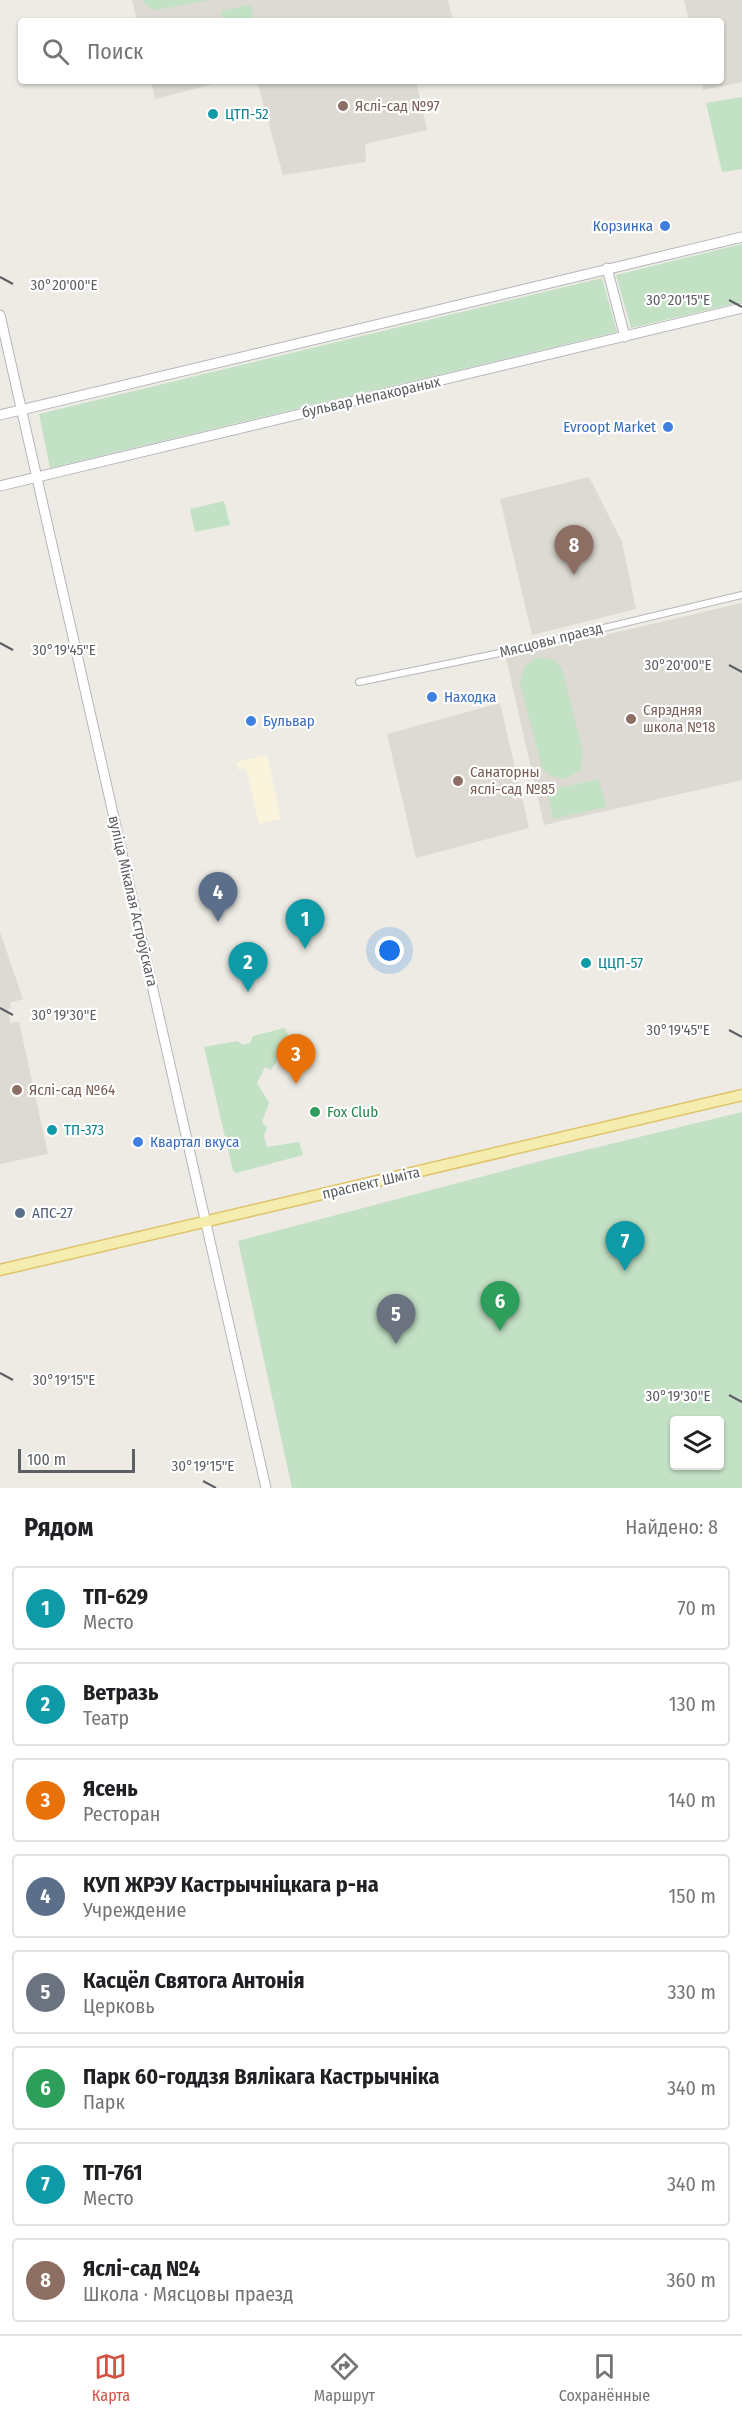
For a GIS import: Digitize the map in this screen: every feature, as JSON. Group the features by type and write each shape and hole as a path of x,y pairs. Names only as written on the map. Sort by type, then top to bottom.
{"main road":[{"path":"0,415 267,353 607,268 742,237"},
{"path":"607,268 625,337"},
{"name":"бульвар Непакораных","path":"0,486 742,308"},
{"name":"вуліца Мікалая Астроўскага","path":"0,315 266,1488"},
{"name":"праспект Шміта","path":"0,1270 742,1095"}],"street":[{"name":"Мясцовы праезд","path":"359,682 495,654 742,595"}],"shaded area":[{"path":"132,0 448,0 452,18 136,18"},
{"path":"684,0 742,0 742,82 703,90 702,84 724,84 724,18 688,18"},
{"path":"152,84 213,84 155,99"},
{"name":"Яслі-сад №97","path":"258,84 417,84 427,130 365,144 366,162 283,175"},
{"path":"589,477 622,542 636,609 532,635 500,499"},
{"name":"Сярэдняя школа №18","path":"742,603 742,780 544,825 506,658"},
{"name":"Санаторны яслі-сад №85","path":"500,703 529,828 416,858 387,734"},
{"path":"267,755 281,819 259,824 246,768 238,770 236,762"},
{"name":"Яслі-сад №64","path":"0,932 23,999 10,1003 11,1008 8,1009 10,1023 19,1022 48,1154 0,1164"}],"green space":[{"path":"143,0 210,0 156,10 148,7"},
{"path":"251,5 253,18 222,18 221,11"},
{"path":"742,97 742,169 722,172 706,103"},
{"path":"742,244 742,302 631,328 616,275"},
{"path":"602,278 617,332 50,468 39,414"},
{"path":"224,501 230,525 195,532 190,509"},
{"path":"537,657 554,660 562,669 583,753 580,770 566,779 550,776 542,768 520,683 524,667"},
{"path":"599,779 606,807 553,819 547,791"},
{"path":"285,1028 294,1048 282,1060 279,1058 271,1070 265,1067 257,1083 269,1103 262,1122 267,1128 264,1136 267,1147 299,1142 303,1155 236,1173 233,1171 204,1047 238,1041 242,1045 250,1043 253,1036"},
{"path":"742,1112 742,1488 292,1488 238,1241 549,1159"}],"place":[{"name":"Яслі-сад №97","path":"343,106"},
{"name":"ЦТП-52","path":"213,114"},
{"name":"Корзинка","path":"665,226"},
{"name":"Evroopt Market","path":"668,427"},
{"name":"Яслі-сад №4","path":"574,575"},
{"name":"Находка","path":"432,697"},
{"name":"Сярэдняя школа №18","path":"631,719"},
{"name":"Бульвар","path":"251,721"},
{"name":"Санаторны яслі-сад №85","path":"458,781"},
{"name":"КУП ЖРЭУ Кастрычніцкага р-на","path":"218,922"},
{"name":"ТП-629","path":"305,949"},
{"name":"ЦЦП-57","path":"586,963"},
{"name":"Ветразь","path":"248,992"},
{"name":"Ясень","path":"296,1084"},
{"name":"Яслі-сад №64","path":"17,1090"},
{"name":"Fox Club","path":"315,1112"},
{"name":"ТП-373","path":"52,1130"},
{"name":"Квартал вкуса","path":"138,1142"},
{"name":"АПС-27","path":"20,1213"},
{"name":"ТП-761","path":"625,1271"},
{"name":"Парк 60-годдзя Вялікага Кастрычніка","path":"500,1331"},
{"name":"Касцёл Святога Антонія","path":"396,1344"}]}
